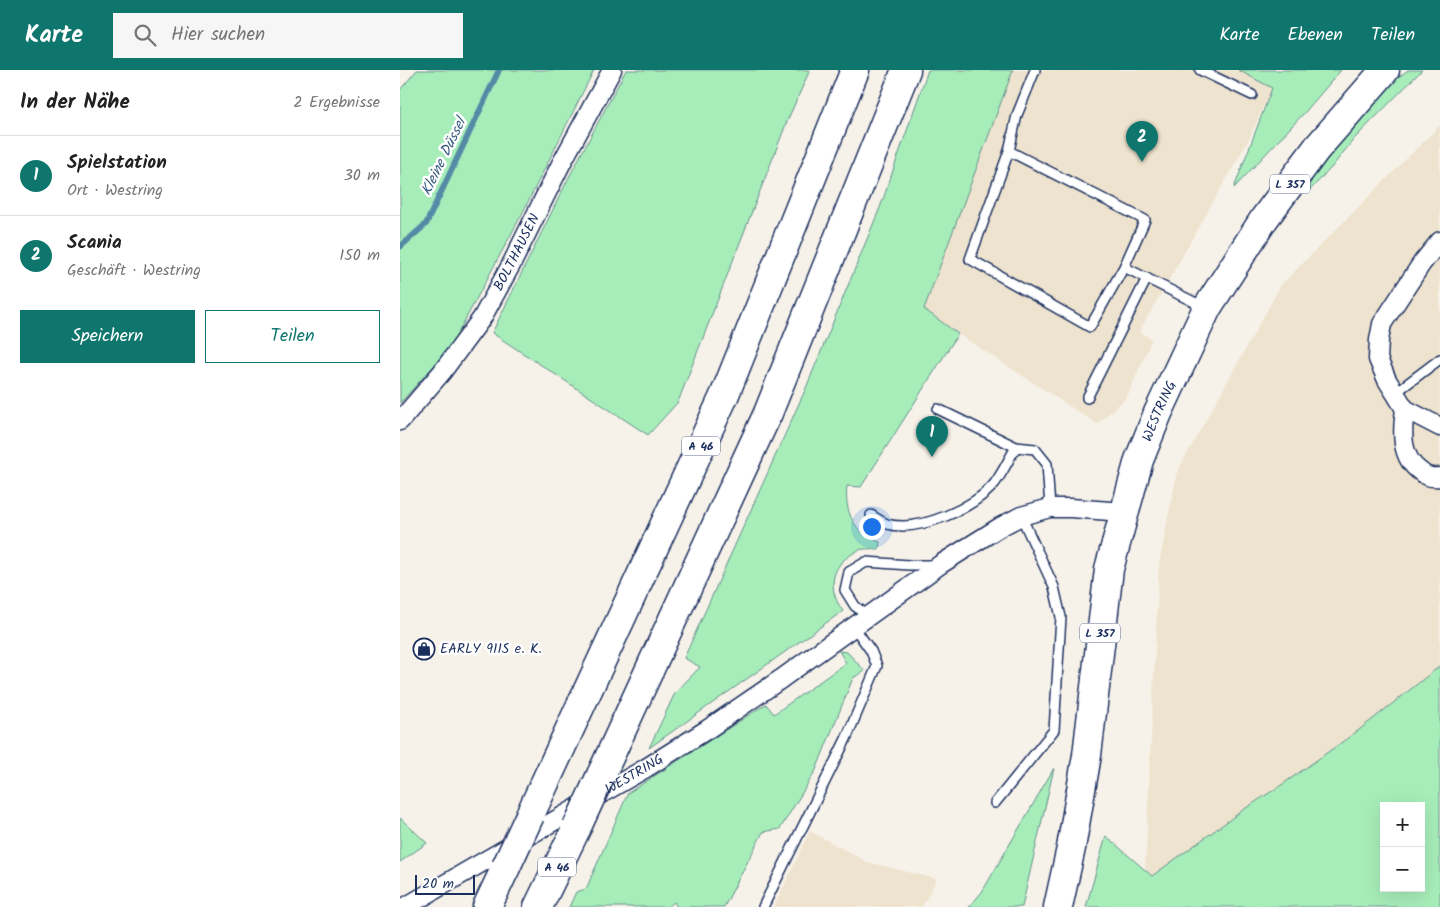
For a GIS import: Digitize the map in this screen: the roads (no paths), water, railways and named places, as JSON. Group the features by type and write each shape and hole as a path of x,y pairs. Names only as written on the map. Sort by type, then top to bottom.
{"main road":[{"name":"A 46","path":"487,907 725,394 855,70"},
{"name":"A 46","path":"538,907 577,827 768,413 906,70"},
{"name":"WESTRING","path":"1123,512 1139,460 1158,413 1207,308 1264,219 1317,148 1385,70"},
{"name":"L 357","path":"1058,907 1071,848 1087,755 1109,569 1123,512"}],"street":[{"name":"BOLTHAUSEN","path":"400,421 442,372 482,318 508,272 561,164 612,70"},
{"path":"1440,241 1403,290 1382,324 1378,359 1387,380 1406,409 1440,427"},
{"path":"1406,409 1403,434 1406,454 1414,468 1428,477 1440,477"},
{"name":"WESTRING","path":"406,907 646,768 708,729 941,564 1000,527 1021,516 1050,508 1123,512"}],"lane":[{"path":"1009,151 1145,220 1124,267 1090,327 970,259 1009,151 1017,115 1035,70"},
{"path":"1200,70 1252,95"},
{"path":"1124,267 1207,308"},
{"path":"1087,398 1147,278"},
{"path":"1395,393 1440,359"},
{"path":"938,409 1016,447 1035,449 1047,464 1050,508"},
{"path":"871,515 886,524 901,526 946,517 977,500 994,484 1016,447"},
{"path":"995,803 1054,730 1061,617 1054,586 1021,516"},
{"path":"763,907 846,738 877,666 855,606 845,590 849,572 866,562 909,565 941,564"}],"waterway":[{"name":"Kleine Düssel","path":"400,247 426,224 499,70"}],"place":[{"name":"Scania","path":"1142,162"},
{"name":"Spielstation","path":"932,457"},
{"name":"EARLY 911S e. K.","path":"424,649"}]}
